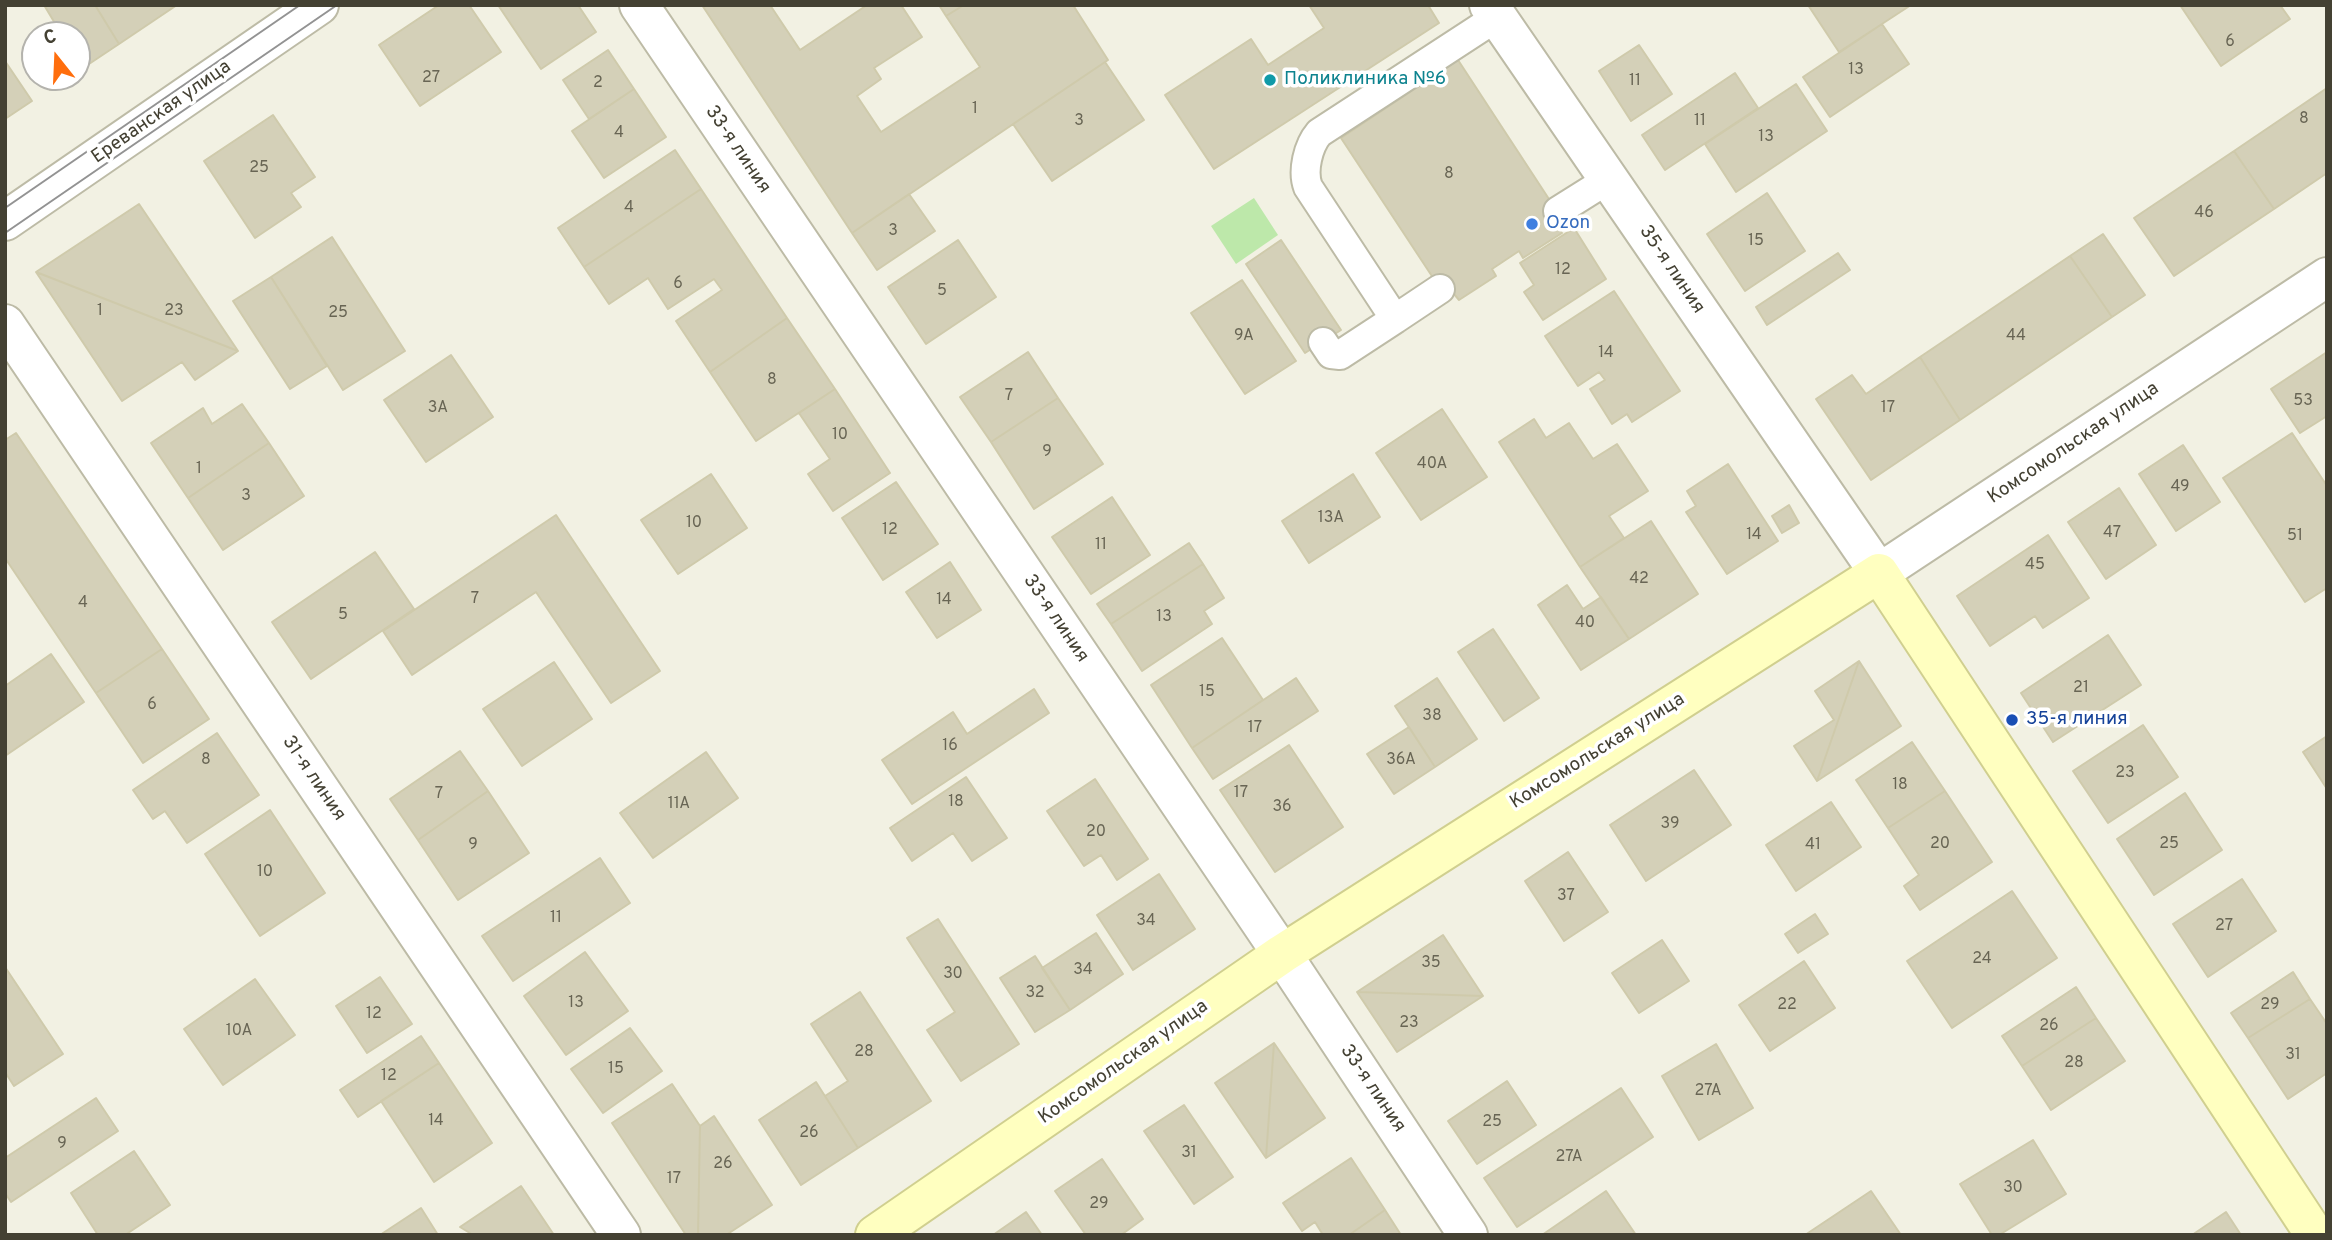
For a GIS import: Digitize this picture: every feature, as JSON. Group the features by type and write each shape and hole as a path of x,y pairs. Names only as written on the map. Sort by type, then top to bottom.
{"street":[{"name":"Ереванская улица","path":"5,221 318,5"},
{"name":"33-я линия","path":"639,5 1282,954 1468,1235"},
{"name":"35-я линия","path":"1493,11 1880,573 2315,1235"},
{"name":"Комсомольская улица","path":"874,1235 1282,954 1880,573 2327,277"},
{"name":"31-я линия","path":"5,324 621,1235"}],"lane":[{"path":"1395,319 1308,187 1306,172 1310,148 1319,133 1493,11"},
{"path":"1558,211 1609,179"},
{"path":"1323,342 1331,354 1340,355 1440,289"}],"green space":[{"path":"1254,198 1278,235 1236,264 1211,226"}],"building":[{"path":"44,5 95,5 119,44 91,63 91,21 54,21"},
{"path":"95,5 177,5 119,44"},
{"path":"439,5 469,5 501,52 420,106 379,45"},
{"path":"498,5 578,5 596,32 541,69"},
{"path":"702,5 770,5 800,50 867,5 901,5 922,37 874,68 881,79 857,96 881,132 980,67 946,16 964,5 1073,5 1108,60 852,233"},
{"path":"939,5 964,5 946,16"},
{"name":"Поликлиника №6","path":"1309,5 1428,5 1439,23 1214,169 1165,95 1251,39 1268,65 1324,28"},
{"path":"1808,5 1911,5 1839,52"},
{"path":"2180,5 2280,5 2290,19 2221,66"},
{"path":"1882,24 1909,64 1830,117 1803,77"},
{"path":"1639,45 1672,94 1631,121 1599,71"},
{"path":"608,50 634,89 589,119 563,80"},
{"path":"1458,60 1564,222 1557,226 1562,233 1523,258 1519,251 1492,269 1496,276 1459,300 1454,294 1447,299 1341,138"},
{"path":"5,61 21,85 21,91 25,91 32,101 5,119"},
{"path":"1105,62 1144,120 1052,181 1013,124"},
{"path":"1735,73 1758,108 1665,170 1642,135"},
{"path":"1796,84 1827,131 1736,192 1705,144"},
{"path":"2327,88 2327,173 2274,209 2234,151"},
{"path":"634,89 666,137 604,178 572,131"},
{"path":"273,115 315,177 291,193 301,207 255,238 204,161"},
{"path":"675,150 701,189 584,267 558,228"},
{"path":"2234,151 2274,209 2174,276 2134,218"},
{"path":"701,189 787,318 710,372 676,321 722,290 714,279 668,309 648,278 609,304 584,267"},
{"path":"1767,193 1805,251 1745,291 1707,234"},
{"path":"909,194 935,231 877,270 852,233"},
{"path":"139,204 238,351 36,272"},
{"path":"1574,228 1606,279 1543,320 1524,292 1534,285 1520,263"},
{"path":"2103,234 2145,295 2112,317 2070,256"},
{"path":"332,237 405,351 343,390 271,277"},
{"path":"958,240 996,297 926,344 888,287"},
{"path":"1281,240 1341,330 1305,353 1246,264"},
{"path":"1838,253 1850,270 1767,325 1756,307"},
{"path":"2070,256 2112,317 1960,420 1920,357"},
{"path":"36,272 238,351 195,380 182,362 122,401"},
{"path":"271,277 327,366 290,389 233,301"},
{"path":"1242,280 1296,361 1245,394 1191,313"},
{"path":"1614,291 1680,391 1632,422 1627,414 1612,424 1590,389 1605,380 1599,372 1578,386 1545,336"},
{"path":"787,318 835,389 756,441 710,372"},
{"path":"1028,352 1058,398 991,442 960,397"},
{"path":"2327,352 2327,416 2300,433 2271,389"},
{"path":"451,355 493,417 426,462 384,400"},
{"path":"1920,357 1960,420 1871,480 1816,399 1852,375 1866,394"},
{"path":"835,389 890,473 833,511 808,474 830,459 799,413"},
{"path":"1058,398 1103,464 1034,509 991,442"},
{"path":"242,404 269,443 188,498 151,443 203,408 212,424"},
{"path":"1442,409 1487,477 1421,520 1376,453"},
{"path":"1534,419 1546,438 1569,423 1593,459 1617,444 1648,491 1609,516 1624,538 1580,567 1499,442"},
{"path":"16,433 162,649 96,693 5,558 5,440"},
{"path":"2292,433 2327,486 2327,588 2305,602 2223,478"},
{"path":"269,443 304,496 223,550 188,498"},
{"path":"2183,445 2220,502 2176,531 2139,474"},
{"path":"1728,464 1778,541 1727,574 1686,512 1696,506 1687,491"},
{"path":"711,474 747,528 678,574 641,520"},
{"path":"1353,474 1380,517 1309,563 1282,521"},
{"path":"896,482 938,544 883,580 842,518"},
{"path":"2119,488 2156,545 2106,579 2068,522"},
{"path":"1112,497 1150,555 1091,594 1052,537"},
{"path":"1789,505 1799,523 1782,533 1772,516"},
{"path":"556,515 660,671 611,703 536,592 412,675 383,631"},
{"path":"1651,521 1698,594 1629,639 1580,567"},
{"path":"2048,535 2089,598 2043,628 2035,616 1990,646 1957,596"},
{"path":"1189,543 1203,564 1111,624 1097,604"},
{"path":"375,552 414,609 311,679 272,622"},
{"path":"950,562 981,610 937,638 906,592"},
{"path":"1203,564 1224,598 1204,611 1212,624 1142,671 1111,624"},
{"path":"1567,585 1583,609 1601,597 1629,639 1581,670 1538,605"},
{"path":"1493,629 1539,698 1504,721 1458,652"},
{"path":"2108,635 2141,685 2053,742 2021,693"},
{"path":"1222,638 1263,700 1192,748 1151,685"},
{"path":"162,649 209,719 143,763 96,693"},
{"path":"51,654 84,702 5,756 5,686"},
{"path":"1859,661 1901,726 1817,781"},
{"path":"1859,661 1817,781 1794,746 1834,720 1815,691"},
{"path":"554,662 592,719 522,766 483,709"},
{"path":"1296,678 1318,711 1213,779 1192,748"},
{"path":"1437,678 1477,739 1435,767 1395,706"},
{"path":"1034,689 1049,713 912,804 882,760 953,712 967,734"},
{"path":"2143,725 2178,777 2108,823 2073,771"},
{"path":"1409,727 1435,767 1394,794 1367,754"},
{"path":"217,733 259,795 187,843 165,811 153,819 133,790"},
{"path":"2327,736 2327,789 2303,752"},
{"path":"1912,742 1945,791 1888,828 1856,780"},
{"path":"1289,745 1343,827 1275,872 1220,790"},
{"path":"460,751 488,791 418,840 390,799"},
{"path":"706,752 738,798 653,858 620,813"},
{"path":"1694,770 1731,825 1646,881 1610,825"},
{"path":"966,777 1007,838 972,861 953,833 912,861 890,828"},
{"path":"1095,779 1148,859 1117,880 1101,855 1084,866 1047,811"},
{"path":"488,791 529,853 458,900 418,840"},
{"path":"1945,791 1992,862 1920,910 1904,886 1919,875 1888,828"},
{"path":"2185,793 2222,850 2154,895 2117,839"},
{"path":"1831,802 1861,847 1796,891 1766,845"},
{"path":"270,810 325,893 260,936 205,854"},
{"path":"1568,852 1608,912 1564,941 1525,881"},
{"path":"600,858 630,903 513,981 482,936"},
{"path":"1159,874 1195,929 1133,970 1097,915"},
{"path":"2242,879 2276,931 2208,977 2173,924"},
{"path":"2012,891 2057,958 1952,1028 1907,961"},
{"path":"1815,914 1828,934 1798,953 1785,934"},
{"path":"938,919 1019,1044 961,1081 927,1030 955,1012 907,938"},
{"path":"1096,933 1123,974 1070,1010 1042,968"},
{"path":"1443,935 1483,996 1357,992"},
{"path":"1662,940 1689,981 1639,1013 1612,973"},
{"path":"585,952 628,1011 566,1055 524,996"},
{"path":"1035,956 1070,1010 1035,1032 1000,978"},
{"path":"1804,961 1835,1008 1770,1051 1739,1005"},
{"path":"5,967 63,1054 14,1086 5,1072"},
{"path":"2293,972 2310,999 2248,1038 2231,1013"},
{"path":"380,977 412,1024 367,1053 336,1006"},
{"path":"255,979 295,1035 223,1085 184,1029"},
{"path":"2076,987 2096,1018 2022,1066 2002,1036"},
{"path":"860,992 931,1101 858,1148 825,1096 848,1081 811,1024"},
{"path":"1357,992 1483,996 1397,1052"},
{"path":"2310,999 2327,1024 2327,1073 2288,1099 2248,1038"},
{"path":"2096,1018 2125,1061 2051,1110 2022,1066"},
{"path":"630,1028 662,1071 603,1113 571,1069"},
{"path":"421,1036 439,1063 358,1117 340,1090"},
{"path":"1274,1043 1325,1118 1266,1158"},
{"path":"1274,1043 1266,1158 1215,1083"},
{"path":"1716,1044 1753,1108 1699,1140 1662,1076"},
{"path":"439,1063 492,1143 434,1182 381,1101"},
{"path":"1507,1081 1536,1125 1477,1164 1448,1121"},
{"path":"816,1082 858,1148 801,1185 759,1120"},
{"path":"672,1084 700,1126 698,1235 686,1235 612,1123"},
{"path":"1621,1088 1653,1137 1517,1227 1484,1178"},
{"path":"96,1098 118,1131 11,1202 5,1193 5,1158"},
{"path":"1184,1105 1233,1177 1194,1204 1144,1131"},
{"path":"714,1116 772,1205 726,1235 698,1235 700,1126"},
{"path":"2033,1140 2066,1194 1999,1235 1992,1235 1960,1184"},
{"path":"134,1151 170,1205 125,1235 98,1235 71,1193"},
{"path":"1351,1158 1385,1210 1349,1235 1323,1235 1315,1222 1302,1231 1283,1203"},
{"path":"1102,1159 1143,1219 1121,1235 1086,1235 1055,1191"},
{"path":"521,1186 554,1235 473,1235 460,1227"},
{"path":"1606,1191 1636,1235 1542,1235"},
{"path":"1871,1191 1901,1235 1805,1235"},
{"path":"421,1208 438,1235 380,1235"},
{"path":"1385,1210 1401,1235 1349,1235"},
{"path":"1026,1212 1042,1235 993,1235"},
{"path":"2226,1212 2241,1235 2192,1235"}],"tram line":[{"path":"5,208 300,5"},
{"path":"5,233 337,5"}],"place":[{"name":"Поликлиника №6","path":"1270,80"},
{"name":"Ozon","path":"1532,224"},
{"name":"35-я линия","path":"2012,720"}]}
